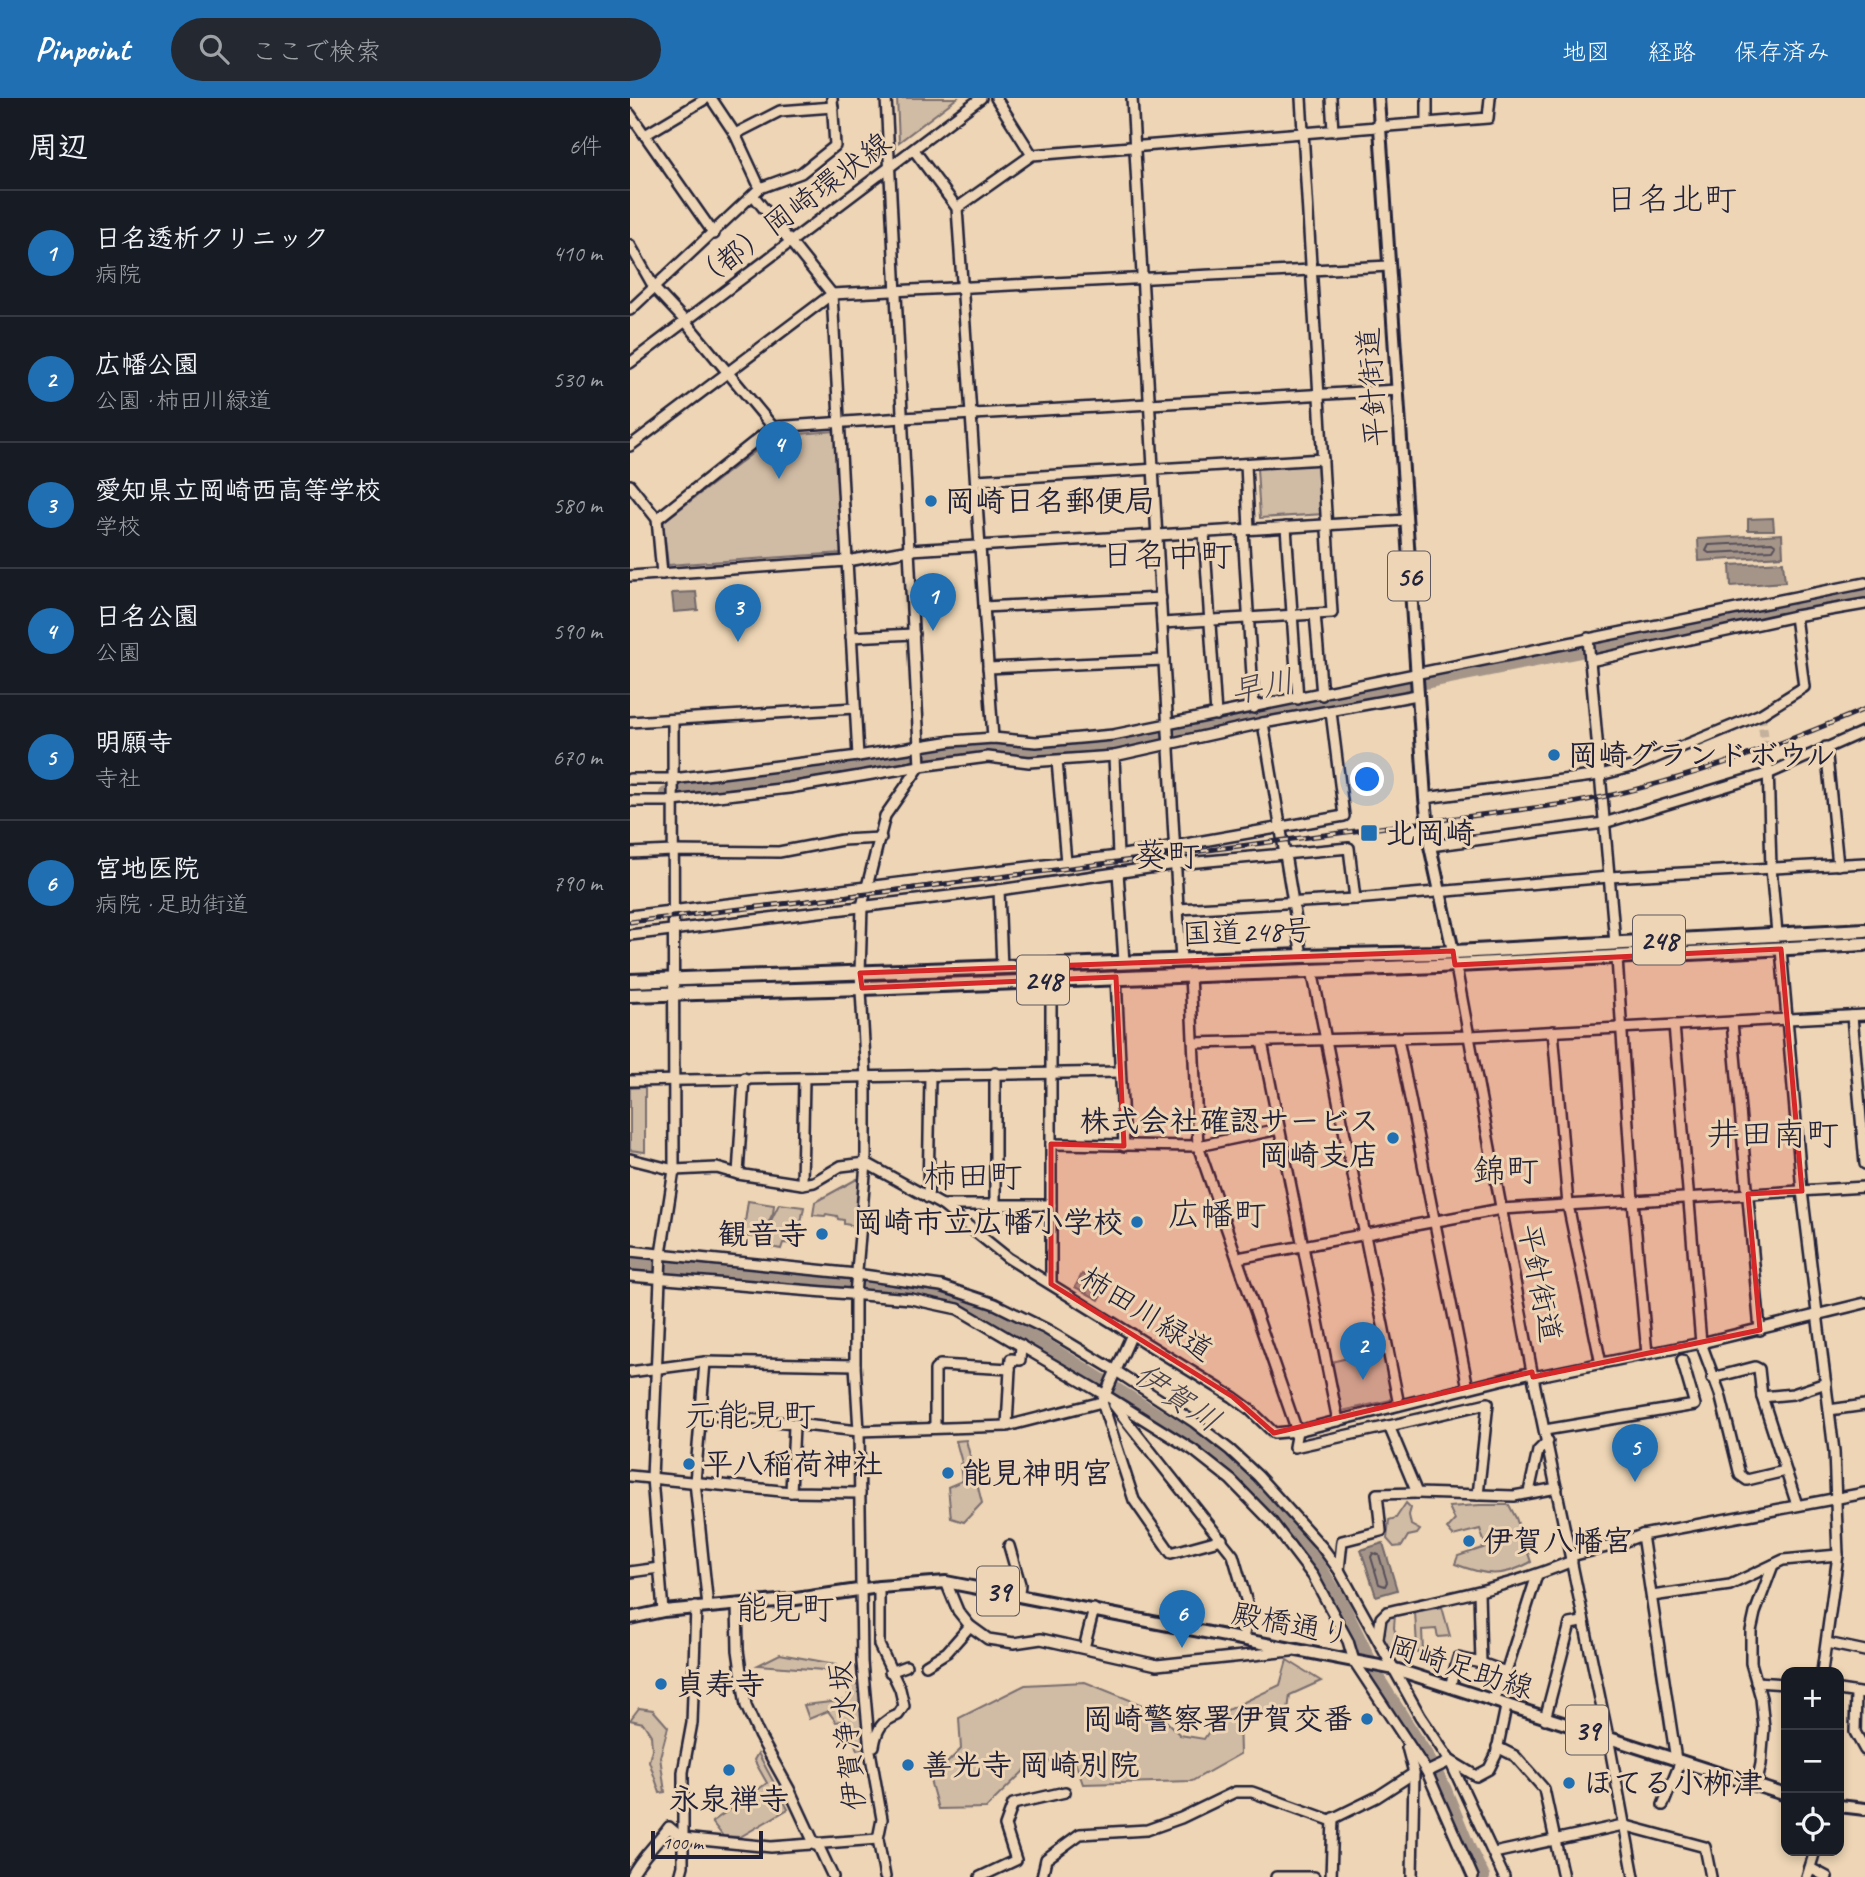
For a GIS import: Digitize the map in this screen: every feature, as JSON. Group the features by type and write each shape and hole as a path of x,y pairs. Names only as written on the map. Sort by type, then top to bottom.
{"highway":[{"name":"国道248号","path":"630,995 674,986 860,973 1453,951 1865,930"},
{"name":"国道248号","path":"630,981 674,986 862,988 1617,958 1865,944"}],"main road":[{"name":"平針街道","path":"1378,98 1416,674"},
{"name":"56","path":"1416,674 1417,695"},
{"name":"平針街道","path":"1417,695 1430,846 1453,951"},
{"name":"殿橋通り","path":"630,1618 663,1611 946,1582 1019,1594 1292,1651 1358,1662"},
{"name":"岡崎足助線","path":"1358,1662 1450,1687 1781,1794"},
{"path":"1844,1807 1865,1809"}],"street":[{"path":"645,135 709,98 735,134 756,192 790,242 832,294 858,756"},
{"path":"887,98 920,765"},
{"name":"（都）岡崎環状線","path":"630,363 981,98"},
{"path":"996,98 1032,155"},
{"path":"1132,98 1181,960"},
{"path":"1162,623 1332,613 1301,98"},
{"path":"1331,98 1333,131"},
{"path":"1427,98 1427,123"},
{"path":"957,208 1032,155 1488,118 1490,98"},
{"path":"630,310 756,192 801,173 835,146 833,102 780,111 735,134"},
{"path":"630,114 713,234"},
{"path":"914,150 957,208 993,738"},
{"path":"630,245 655,289 773,427"},
{"path":"630,446 832,294 1389,266"},
{"path":"657,519 773,427 1397,390"},
{"path":"976,480 1323,459"},
{"path":"1246,464 1248,618 1254,708"},
{"path":"630,485 657,519 662,574"},
{"path":"630,576 847,561 910,550 1406,520"},
{"path":"1286,527 1298,699"},
{"path":"1204,532 1216,715"},
{"path":"630,779 673,779 993,738 1037,742 1113,735 1322,695 1865,583"},
{"path":"984,607 1161,598"},
{"path":"1590,661 1795,616 1865,604"},
{"path":"1315,614 1322,695"},
{"path":"1425,798 1600,775 1635,766 1761,715 1804,687 1795,616"},
{"path":"851,637 914,634"},
{"path":"1588,638 1615,943"},
{"path":"988,668 1164,660"},
{"path":"630,801 673,801 789,788 920,765 989,757 1029,762 1114,756 1264,723 1417,695"},
{"path":"630,722 855,708"},
{"path":"630,916 1118,856 1344,816 1331,712"},
{"path":"663,1611 652,1478 661,1256 674,1170 673,720"},
{"path":"1264,723 1302,956"},
{"path":"1430,846 1604,823 1769,769 1865,731"},
{"path":"1826,747 1838,864"},
{"path":"1114,756 1118,856"},
{"path":"1057,761 1066,862"},
{"name":"伊賀浄水坂","path":"885,1877 878,1839 882,1819 870,1751 862,1662 855,1295 866,1163 866,1077 860,973 862,906 886,816 920,765"},
{"path":"1769,769 1771,868 1777,933"},
{"path":"630,853 779,852 842,840 881,838"},
{"path":"630,935 999,890 1176,864 1349,848 1355,899"},
{"path":"1178,909 1355,899 1609,877 1865,863"},
{"path":"1118,872 1124,962"},
{"path":"999,890 1002,968"},
{"path":"1781,949 1802,1191 1837,1498 1838,1555 1823,1667"},
{"name":"平針街道","path":"1453,951 1532,1374 1572,1558 1582,1622 1608,1737 1634,1877"},
{"path":"1617,958 1633,1201 1647,1354"},
{"path":"1312,970 1399,1405"},
{"path":"1190,974 1198,1146 1297,1431 1294,1447 1488,1403 1478,1495"},
{"path":"1116,978 1124,1146"},
{"path":"1051,980 1051,1284"},
{"path":"1194,1043 1470,1036 1865,1015"},
{"path":"1852,1016 1865,1164"},
{"path":"1732,1022 1760,1330"},
{"path":"1674,1025 1701,1343 1720,1394 1740,1475 1747,1480 1785,1471"},
{"path":"1553,1031 1568,1205 1601,1364"},
{"path":"1398,1039 1468,1388"},
{"path":"1262,1042 1338,1421"},
{"path":"630,1080 1120,1072"},
{"path":"995,1073 995,1204"},
{"path":"928,1198 930,1075"},
{"path":"738,1174 744,1078"},
{"path":"802,1184 804,1078"},
{"path":"1051,1144 1198,1146 1279,1129"},
{"path":"630,1159 674,1170 717,1168 802,1184 814,1182 841,1166 866,1163"},
{"name":"柿田川緑道","path":"866,1163 942,1205 1008,1258 1234,1397 1275,1433 1297,1431 1532,1374 1601,1364 1701,1343"},
{"path":"1238,1258 1501,1209 1865,1187"},
{"path":"942,1205 1051,1205"},
{"path":"630,1251 856,1274 941,1286 995,1304 1046,1329 1194,1422 1258,1476 1322,1547 1339,1570 1378,1638 1391,1669 1450,1760 1504,1877"},
{"path":"630,1276 911,1299 958,1309 1193,1450 1231,1480 1271,1521 1313,1576 1358,1662 1427,1772 1473,1877"},
{"path":"1701,1343 1817,1317 1865,1303"},
{"path":"1132,1334 1105,1398 1134,1500 1171,1553 1222,1539"},
{"path":"1007,1426 1011,1359 1020,1360 1021,1345"},
{"path":"1545,1430 1695,1405 1682,1360"},
{"path":"680,1877 684,1772 692,1723 702,1607 695,1482 705,1362"},
{"path":"630,1372 705,1362 855,1365"},
{"path":"936,1428 935,1370 940,1366 1010,1369"},
{"path":"1712,1378 1755,1367 1759,1369 1762,1397 1797,1505"},
{"path":"1762,1397 1793,1394 1826,1383"},
{"path":"702,1414 859,1431 1007,1426 1105,1398"},
{"path":"1105,1398 1233,1555 1247,1603 1248,1615 1243,1639"},
{"path":"1829,1410 1865,1405"},
{"path":"791,1492 794,1426"},
{"path":"1390,1426 1417,1493"},
{"path":"1529,1492 1538,1451 1548,1441"},
{"path":"630,1476 791,1492 860,1493"},
{"path":"1339,1570 1342,1541 1381,1531 1377,1494 1514,1496 1557,1488"},
{"path":"1378,1638 1381,1618 1387,1612 1479,1592 1537,1575 1572,1558 1643,1535 1865,1493"},
{"path":"1643,1535 1679,1761 1663,1805"},
{"path":"1009,1546 1020,1584 1019,1594"},
{"path":"1652,1596 1730,1585 1783,1560 1838,1555"},
{"path":"1756,1786 1764,1728 1761,1698 1751,1663 1751,1631 1773,1565"},
{"path":"630,1572 659,1568"},
{"path":"1493,1701 1506,1672 1537,1575"},
{"path":"946,1582 958,1611 970,1626 988,1639 1014,1643 1041,1639 1157,1665 1292,1651"},
{"path":"874,1746 876,1732 884,1720 898,1715 904,1706 900,1689 879,1645 879,1587"},
{"path":"1479,1592 1481,1663"},
{"path":"737,1604 738,1650 746,1706 833,1877"},
{"path":"1084,1648 1094,1609"},
{"path":"1545,1719 1570,1624 1582,1622"},
{"path":"926,1665 947,1652 970,1626"},
{"path":"1827,1643 1865,1651"},
{"path":"1450,1687 1458,1658 1506,1672"},
{"path":"890,1672 906,1667"},
{"path":"1756,1682 1781,1684"},
{"path":"1860,1693 1855,1732 1865,1750"},
{"path":"1450,1760 1476,1776 1489,1769 1506,1707"},
{"path":"1404,1736 1414,1773 1412,1877"},
{"path":"1497,1747 1514,1756 1544,1789 1563,1877"},
{"path":"1427,1772 1450,1760"},
{"path":"1042,1877 1046,1859 1080,1834 1147,1830 1181,1818 1235,1792 1252,1792 1333,1818 1377,1797 1414,1773"},
{"path":"980,1877 1016,1860 1005,1826 1013,1804 1065,1792"},
{"path":"1331,1877 1333,1818"},
{"path":"1494,1853 1623,1825 1705,1847 1711,1877"},
{"path":"631,1877 638,1862 655,1847 669,1827 681,1838 771,1847 878,1839"},
{"path":"1814,1856 1809,1873 1827,1877"},
{"path":"1276,1877 1314,1877"}],"highlighted area":[{"path":"1781,949 1802,1191 1748,1194 1760,1330 1533,1377 1532,1372 1274,1433 1233,1397 1051,1284 1051,1144 1124,1146 1116,977 862,988 860,973 1453,951 1455,965"}],"shaded area":[{"path":"897,98 957,98 899,142"},
{"path":"835,431 843,553 668,565 663,522 775,436"},
{"path":"1321,464 1324,514 1260,518 1257,468"},
{"path":"645,1087 645,1152 630,1150 630,1088"},
{"path":"857,1179 856,1226 844,1224 844,1220 838,1219 837,1216 813,1215 815,1202"},
{"path":"748,1201 774,1205 761,1238 743,1236"},
{"path":"779,1204 804,1207 797,1244 783,1243 781,1249 765,1246 763,1237"},
{"path":"1385,1349 1395,1399 1342,1411 1331,1362"},
{"path":"966,1440 982,1503 964,1522 951,1518 948,1487 962,1481 962,1463 956,1441"},
{"path":"1406,1503 1411,1508 1411,1525 1420,1530 1417,1534 1408,1536 1402,1546 1394,1547 1387,1539 1389,1520 1396,1518"},
{"path":"1509,1505 1531,1562 1502,1573 1485,1573 1455,1564 1458,1556 1486,1547 1480,1529 1453,1536 1447,1529 1455,1520 1449,1507"},
{"path":"1442,1607 1450,1636 1438,1637 1436,1629 1422,1630 1423,1651 1391,1655 1383,1639 1387,1617 1395,1614 1394,1628 1400,1649 1417,1647 1415,1612"},
{"path":"780,1654 835,1664 850,1684 861,1686 865,1748 857,1750 847,1720 836,1722 828,1711 809,1719 804,1705 848,1700 848,1683 837,1671 758,1665"},
{"path":"1287,1660 1321,1681 1290,1695 1288,1710 1239,1717 1240,1754 1192,1781 1083,1784 1075,1762 1034,1761 986,1808 938,1809 930,1780 961,1749 959,1718 1025,1685 1085,1682 1155,1710 1180,1735 1204,1739 1221,1713 1280,1685"},
{"path":"639,1708 653,1710 668,1727 660,1757 665,1792 660,1793 649,1761 651,1735 643,1723 630,1720"},
{"path":"758,1753 788,1809 740,1837 723,1836 712,1822 767,1783 754,1760"}],"water":[{"path":"1773,518 1774,530 1748,530 1748,519"},
{"path":"1782,534 1783,556 1699,561 1698,539"},
{"path":"1783,562 1785,582 1731,586 1730,565"},
{"path":"696,592 698,610 674,612 672,593"},
{"path":"1082,1274 1106,1288 1099,1300 1075,1287"},
{"path":"1383,1543 1397,1590 1376,1596 1361,1550"}],"waterway":[{"name":"早川","path":"666,794 996,744 1038,752 1115,744 1865,594"},
{"name":"伊賀川","path":"630,1265 910,1290 945,1296 976,1308 1040,1342 1197,1440 1249,1484 1313,1557 1341,1602 1380,1682 1444,1788 1483,1877"}],"tunnel":[{"path":"1761,714 1768,765"}],"railway":[{"path":"630,922 1572,803 1684,776 1793,738 1865,709"}],"place":[{"name":"日名公園","path":"779,479"},
{"name":"岡崎日名郵便局","path":"931,501"},
{"name":"日名透析クリニック","path":"933,631"},
{"name":"愛知県立岡崎西高等学校","path":"738,642"},
{"name":"岡崎グランドボウル","path":"1554,755"},
{"name":"北岡崎","path":"1369,833"},
{"name":"株式会社確認サービス 岡崎支店","path":"1393,1138"},
{"name":"岡崎市立広幡小学校","path":"1137,1222"},
{"name":"観音寺","path":"822,1234"},
{"name":"広幡公園","path":"1363,1380"},
{"name":"平八稲荷神社","path":"689,1464"},
{"name":"能見神明宮","path":"948,1473"},
{"name":"明願寺","path":"1635,1482"},
{"name":"伊賀八幡宮","path":"1469,1541"},
{"name":"宮地医院","path":"1182,1648"},
{"name":"貞寿寺","path":"661,1684"},
{"name":"岡崎警察署伊賀交番","path":"1367,1719"},
{"name":"善光寺 岡崎別院","path":"908,1765"},
{"name":"永泉禅寺","path":"729,1770"},
{"name":"ほてる小栁津","path":"1569,1783"}],"district":[{"name":"日名北町","path":"1671,198"},
{"name":"日名中町","path":"1167,554"},
{"name":"葵町","path":"1167,854"},
{"name":"井田南町","path":"1773,1133"},
{"name":"錦町","path":"1506,1169"},
{"name":"柿田町","path":"973,1175"},
{"name":"広幡町","path":"1217,1213"},
{"name":"元能見町","path":"750,1414"},
{"name":"能見町","path":"785,1607"}]}
